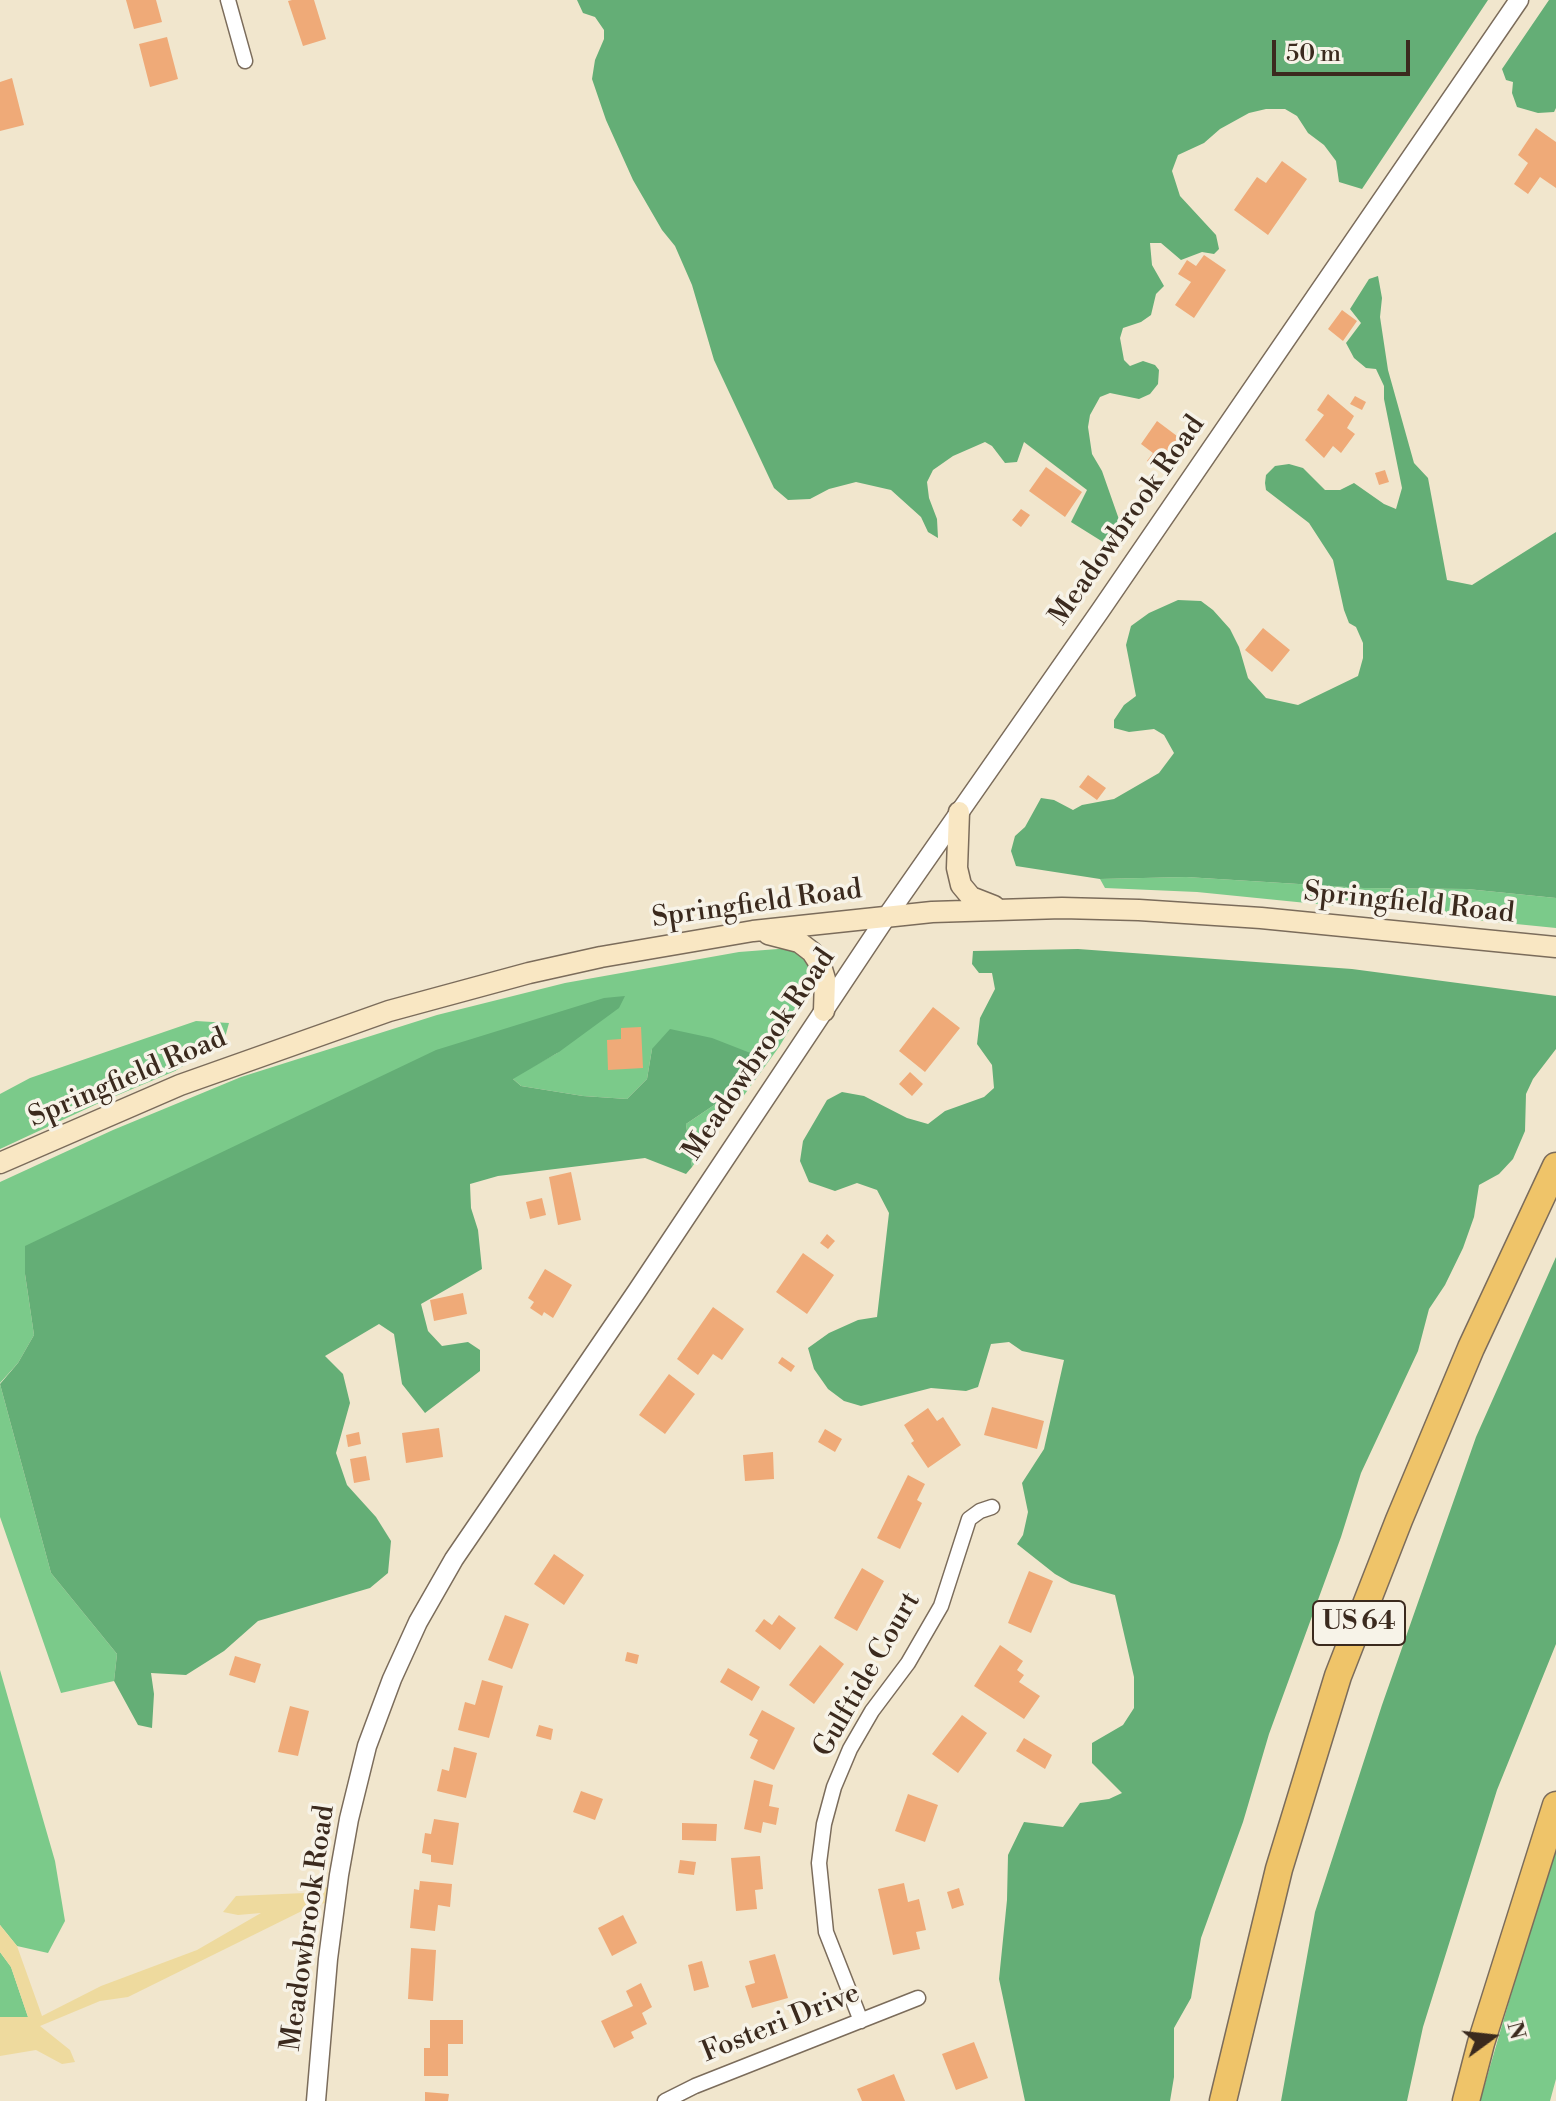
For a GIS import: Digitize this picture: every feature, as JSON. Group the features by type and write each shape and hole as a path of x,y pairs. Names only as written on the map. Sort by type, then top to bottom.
{"highway":[{"name":"US 64","path":"1223,2101 1279,1869 1338,1676 1471,1348 1556,1166"},
{"path":"1466,2101 1481,2043 1556,1805"}],"main road":[{"path":"959,812 957,868 961,885 971,897 1010,910"},
{"name":"Springfield Road","path":"0,1163 180,1085 389,1011 544,969 753,931 887,916 1010,910 1139,910 1216,914 1556,947"},
{"path":"753,931 799,942 812,952 825,979 824,1011"}],"street":[{"path":"228,0 245,61"},
{"name":"Meadowbrook Road","path":"316,2101 328,1959 349,1819 367,1746 418,1622 454,1559 629,1304 887,916 1519,0"},
{"name":"Gulftide Court","path":"861,2021 826,1932 819,1863 824,1824 834,1787 850,1749 872,1711 908,1663 941,1606 969,1519 992,1507"},
{"name":"Fosteri Drive","path":"665,2101 695,2086 918,1998"}],"green space":[{"path":"577,0 1488,0 1362,189 1339,182 1336,161 1324,145 1308,133 1297,116 1285,109 1249,113 1220,129 1204,143 1178,155 1172,171 1180,196 1216,235 1219,249 1214,254 1202,252 1181,260 1161,243 1150,243 1152,265 1164,286 1156,294 1151,315 1123,328 1120,338 1124,360 1130,366 1143,361 1155,365 1159,370 1158,384 1150,394 1139,399 1110,393 1100,397 1090,415 1088,427 1092,454 1102,471 1122,528 1115,544 1103,542 1071,522 1087,490 1024,442 1017,462 1005,463 985,442 953,456 933,470 927,482 937,519 938,538 928,532 921,517 891,490 856,482 829,489 810,499 788,500 774,488 714,360 692,285 675,246 633,180 606,120 592,79 604,30 595,17 583,13"},
{"path":"1549,0 1556,0 1556,108 1554,112 1538,113 1517,107 1512,93 1513,82 1506,80 1502,69"},
{"path":"1378,276 1388,370 1414,463 1428,478 1447,580 1472,585 1556,532 1556,898 1467,889 1363,888 1186,877 1100,879 1016,866 1011,851 1015,836 1025,827 1041,798 1054,800 1073,810 1082,805 1114,799 1159,773 1174,753 1164,735 1154,729 1129,732 1114,728 1114,720 1124,705 1136,696 1126,645 1131,626 1149,613 1178,600 1201,601 1230,629 1248,678 1266,698 1298,705 1358,676 1363,643 1344,610 1333,560 1309,523 1266,490 1265,483 1266,475 1275,466 1289,464 1303,468 1325,490 1340,490 1354,483 1396,509 1402,488 1384,386 1376,369 1366,368 1354,358 1346,343 1361,323 1350,309 1369,279"},
{"path":"1186,877 1363,888 1467,889 1556,898 1556,928 1197,892 1105,888 1100,879"},
{"path":"791,948 807,959 814,975 812,992 779,1047 692,1167 686,1124 729,1095 760,1065 753,1054 652,1049 647,1079 627,1099 521,1086 512,1078 559,1052 25,1274 34,1335 18,1363 0,1383 0,1182 113,1130 241,1077 437,1015 565,983 739,952"},
{"path":"1078,949 1352,969 1556,996 1556,1049 1533,1079 1526,1094 1525,1131 1513,1159 1499,1174 1479,1185 1474,1217 1463,1248 1429,1309 1418,1351 1361,1473 1341,1537 1269,1734 1243,1822 1201,1938 1191,1998 1174,2028 1174,2077 1170,2101 1025,2101 999,1979 1008,1855 1024,1822 1063,1827 1080,1803 1109,1799 1122,1793 1092,1763 1092,1743 1123,1725 1134,1708 1134,1677 1115,1595 1071,1583 1017,1544 1023,1535 1028,1512 1022,1483 1044,1449 1064,1360 1022,1351 1009,1342 991,1344 978,1387 966,1391 931,1388 861,1406 844,1401 828,1389 814,1369 808,1348 829,1333 858,1320 877,1317 889,1213 877,1190 857,1183 835,1191 809,1182 800,1161 803,1141 827,1100 842,1092 864,1096 907,1118 928,1124 945,1111 984,1097 994,1088 992,1065 977,1044 980,1018 995,989 992,973 979,973 972,964 973,951"},
{"path":"625,996 619,1008 559,1052 513,1079 521,1086 627,1099 647,1079 652,1049 670,1029 712,1038 753,1054 761,1064 729,1095 686,1124 692,1167 686,1174 645,1158 498,1176 470,1184 482,1269 421,1304 428,1331 442,1346 468,1342 480,1350 480,1371 425,1413 402,1384 394,1334 379,1324 325,1356 343,1374 350,1403 336,1453 347,1485 376,1517 391,1541 388,1573 370,1588 258,1621 224,1651 186,1675 151,1673 154,1694 152,1728 138,1725 114,1681 117,1654 51,1573 0,1384 18,1363 34,1335 25,1274 25,1246 436,1050 604,998"},
{"path":"196,1021 229,1023 224,1041 175,1071 0,1149 0,1094 30,1078"},
{"path":"1556,1257 1556,1644 1497,1790 1423,2027 1407,2101 1281,2101 1315,1912 1382,1705 1476,1437"},
{"path":"0,1384 51,1573 117,1654 114,1681 61,1693 0,1517"},
{"path":"0,1670 55,1861 65,1921 48,1953 17,1946 0,1925"},
{"path":"1556,1840 1556,2079 1550,2101 1480,2101"},
{"path":"0,1952 11,1967 28,2017 0,2017"}],"sand":[{"path":"328,1887 326,1903 314,1905 128,1997 100,2001 40,2026 70,2050 75,2062 62,2064 36,2050 0,2056 0,2017 28,2017 11,1967 0,1952 0,1925 17,1946 42,2016 101,1986 197,1950 261,1913 238,1915 223,1912 236,1896 305,1893"}],"building":[{"path":"126,0 156,0 162,22 134,29"},
{"path":"314,0 326,39 303,46 288,1"},
{"path":"167,37 178,79 150,87 139,44"},
{"path":"12,78 24,125 0,131 0,82"},
{"path":"1536,128 1556,142 1556,188 1540,177 1528,194 1514,184 1528,163 1518,155"},
{"path":"1282,161 1307,179 1268,235 1234,210 1257,177 1266,183"},
{"path":"1204,255 1226,270 1194,318 1175,305 1191,282 1178,274 1187,260 1196,266"},
{"path":"1342,310 1357,321 1343,341 1328,329"},
{"path":"1328,394 1354,416 1347,428 1355,434 1341,453 1333,446 1324,458 1305,440 1324,415 1317,410"},
{"path":"1355,396 1366,402 1362,410 1350,404"},
{"path":"1157,421 1181,439 1159,470 1147,461 1153,453 1141,444"},
{"path":"1046,467 1082,492 1065,517 1029,491"},
{"path":"1385,470 1389,482 1379,485 1375,473"},
{"path":"1021,509 1030,515 1021,527 1012,520"},
{"path":"1263,628 1290,650 1272,672 1245,650"},
{"path":"1088,775 1106,788 1097,800 1079,787"},
{"path":"933,1007 960,1028 925,1072 899,1051"},
{"path":"641,1027 643,1068 608,1070 607,1040 621,1039 621,1028"},
{"path":"910,1072 923,1084 912,1096 899,1084"},
{"path":"571,1172 581,1220 558,1225 549,1177"},
{"path":"542,1198 546,1215 530,1219 526,1202"},
{"path":"827,1234 835,1241 828,1249 820,1243"},
{"path":"803,1253 834,1275 807,1314 776,1292"},
{"path":"545,1269 572,1285 553,1318 544,1312 542,1316 530,1308 534,1302 528,1298"},
{"path":"463,1293 467,1314 434,1321 430,1300"},
{"path":"713,1307 744,1329 722,1360 713,1354 698,1375 677,1359"},
{"path":"782,1357 795,1366 791,1372 778,1363"},
{"path":"669,1374 695,1394 665,1434 639,1415"},
{"path":"992,1407 1044,1421 1037,1449 984,1435"},
{"path":"928,1408 937,1421 943,1417 961,1445 928,1468 911,1443 914,1441 904,1425"},
{"path":"439,1428 443,1457 406,1463 402,1433"},
{"path":"825,1429 842,1439 835,1452 818,1442"},
{"path":"359,1432 361,1444 348,1447 346,1435"},
{"path":"773,1452 774,1479 745,1481 743,1455"},
{"path":"366,1456 370,1480 354,1483 350,1459"},
{"path":"908,1475 925,1484 917,1500 922,1503 900,1549 877,1538"},
{"path":"554,1554 584,1575 564,1605 534,1584"},
{"path":"862,1568 884,1581 857,1631 834,1618"},
{"path":"1029,1571 1053,1581 1031,1633 1008,1623"},
{"path":"505,1615 529,1624 512,1669 488,1660"},
{"path":"779,1615 796,1628 780,1650 755,1631 764,1619 772,1625"},
{"path":"820,1645 844,1664 814,1704 789,1685"},
{"path":"1000,1645 1023,1661 1017,1670 1024,1675 1019,1682 1040,1696 1024,1719 974,1686"},
{"path":"627,1652 639,1655 637,1664 625,1661"},
{"path":"235,1656 261,1664 255,1683 229,1675"},
{"path":"728,1668 760,1687 752,1701 720,1682"},
{"path":"482,1680 503,1686 489,1738 458,1730 465,1702 475,1705"},
{"path":"290,1706 309,1711 298,1756 278,1752"},
{"path":"762,1710 795,1728 774,1770 750,1758 758,1740 749,1735"},
{"path":"962,1715 987,1733 958,1773 932,1754"},
{"path":"539,1725 553,1729 551,1740 536,1736"},
{"path":"1024,1738 1052,1755 1045,1769 1016,1751"},
{"path":"454,1747 477,1753 466,1798 437,1791 442,1769 449,1771"},
{"path":"754,1780 773,1785 769,1806 779,1808 776,1825 763,1822 761,1833 744,1829"},
{"path":"581,1791 603,1799 595,1820 573,1812"},
{"path":"908,1794 938,1805 925,1842 895,1831"},
{"path":"434,1819 459,1823 453,1865 431,1862 431,1855 422,1853 425,1833 431,1834"},
{"path":"682,1823 717,1824 716,1841 682,1840"},
{"path":"760,1856 763,1889 755,1890 757,1909 736,1911 731,1858"},
{"path":"680,1860 696,1862 694,1875 678,1873"},
{"path":"420,1881 452,1884 450,1907 438,1905 435,1931 410,1928 414,1889 419,1890"},
{"path":"904,1883 908,1902 919,1899 926,1930 916,1932 920,1949 893,1955 878,1889"},
{"path":"959,1888 964,1905 952,1909 947,1892"},
{"path":"623,1915 637,1943 612,1956 598,1928"},
{"path":"411,1948 436,1950 433,2001 408,1999"},
{"path":"775,1954 788,1998 752,2008 745,1986 755,1983 749,1961"},
{"path":"702,1961 709,1987 694,1991 688,1965"},
{"path":"641,1983 652,2007 642,2013 647,2024 631,2032 634,2038 614,2048 601,2021 633,2006 626,1991"},
{"path":"430,2020 463,2020 463,2044 448,2044 448,2076 424,2076 424,2048 430,2048"},
{"path":"974,2042 988,2078 956,2090 942,2054"},
{"path":"894,2074 905,2101 862,2101 857,2089"},
{"path":"425,2092 449,2094 448,2101 425,2101"}]}
